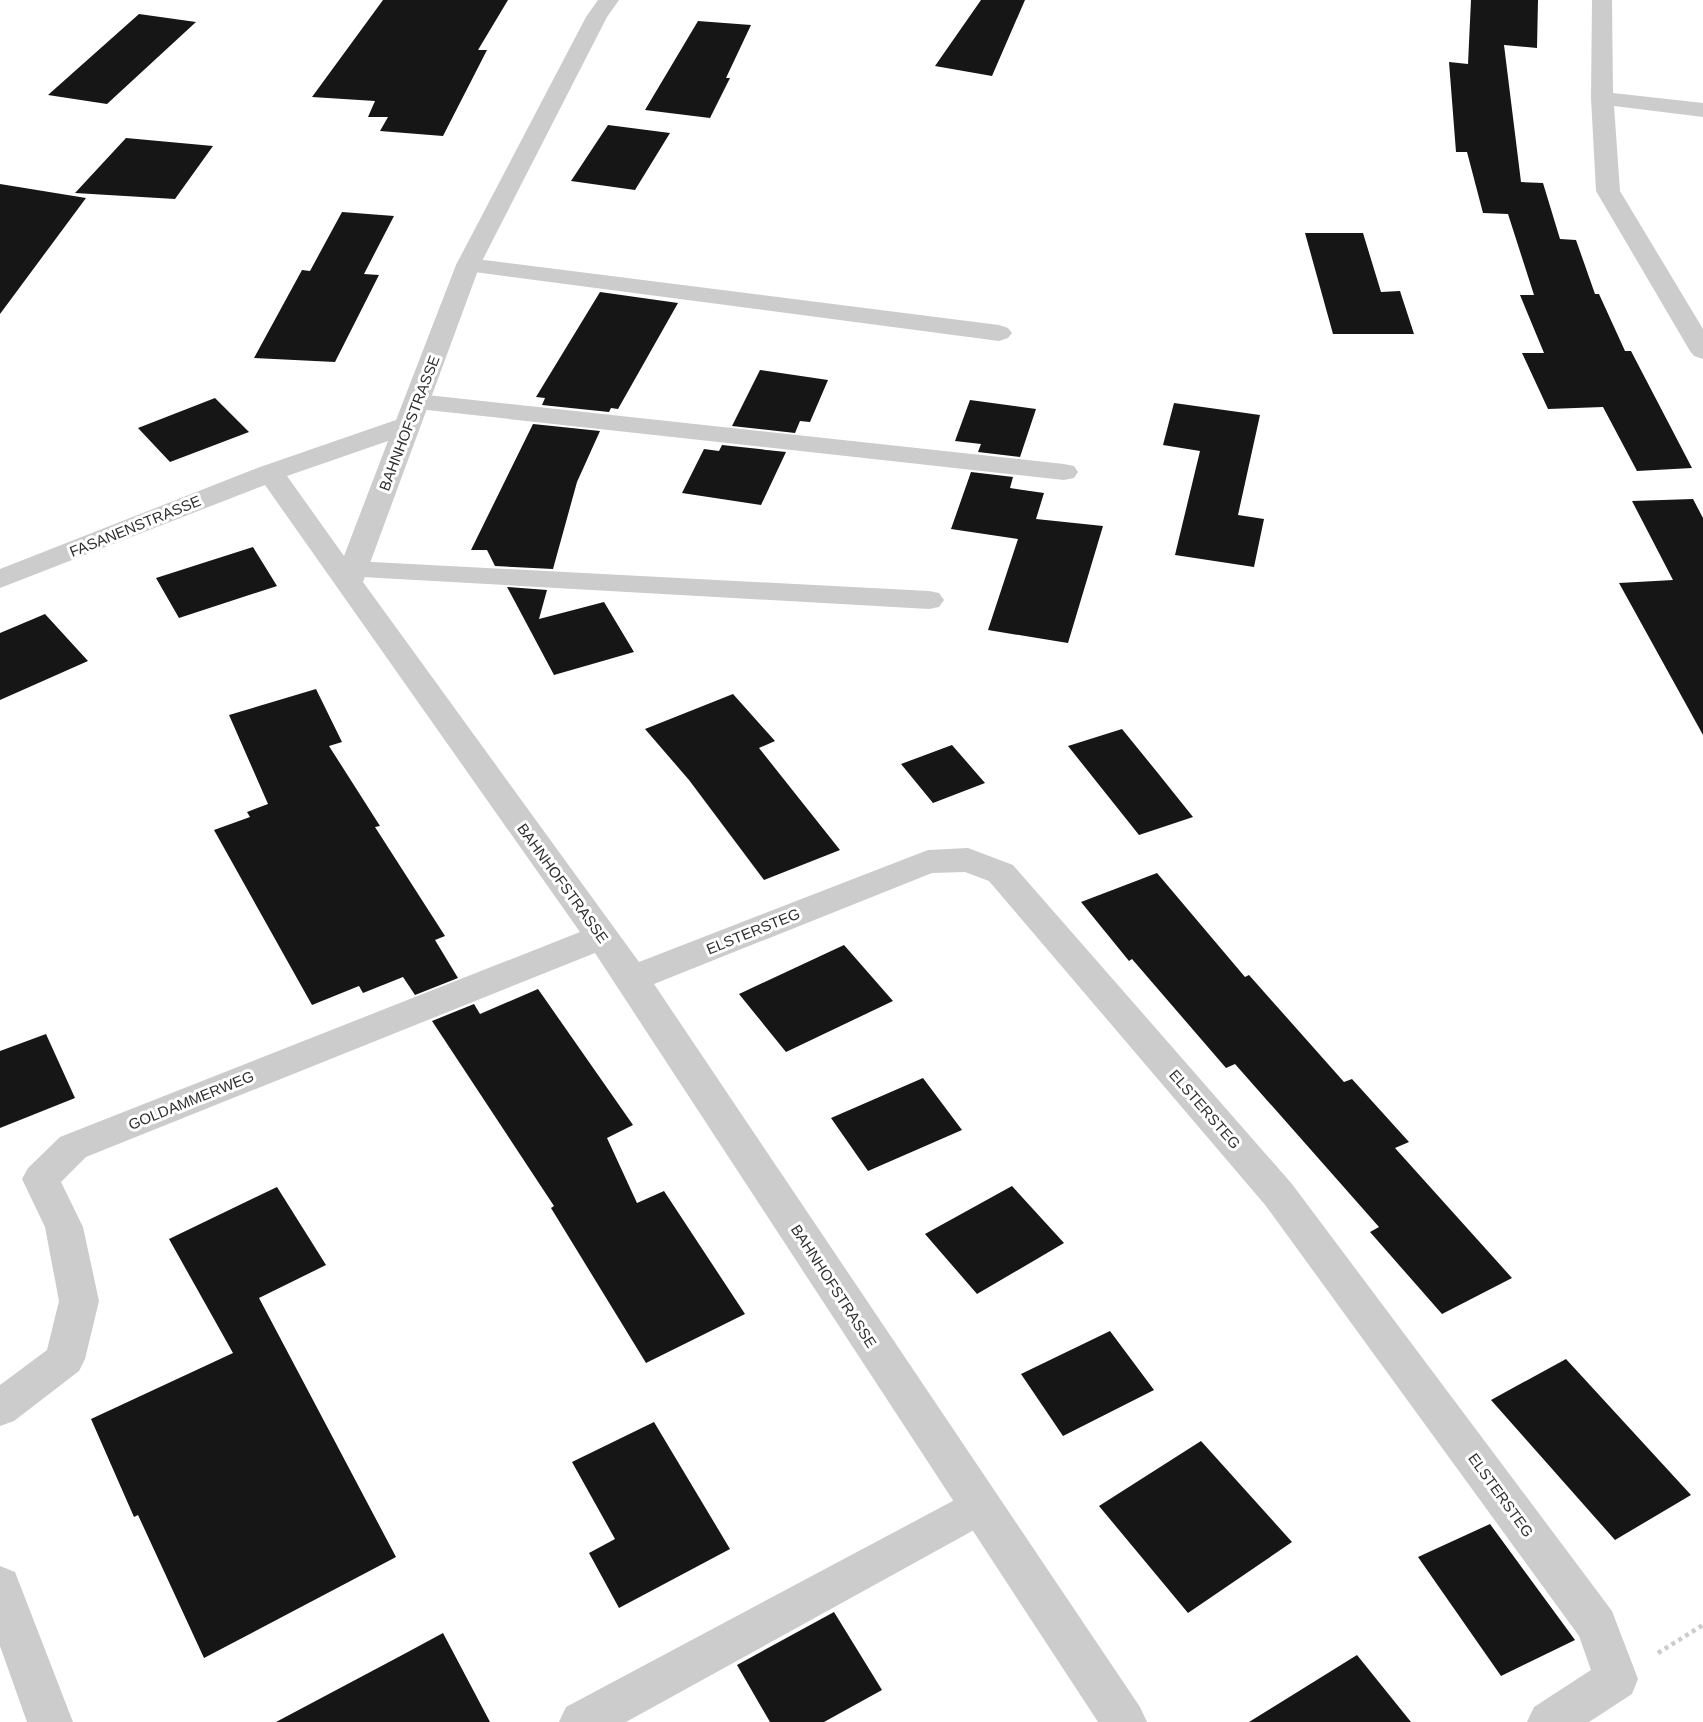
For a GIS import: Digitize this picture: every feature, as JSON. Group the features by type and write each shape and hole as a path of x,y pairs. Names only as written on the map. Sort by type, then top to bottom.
{"street":[{"name":"BAHNHOFSTRASSE","path":"609,0 597,17 468,266 351,577 632,979 1124,1722"},
{"path":"1602,0 1602,98 1608,191 1703,351"},
{"path":"1602,98 1703,110"},
{"path":"468,266 999,333"},
{"path":"414,413 1064,472"},
{"name":"FASANENSTRASSE","path":"0,579 270,473 414,413"},
{"path":"270,473 351,577 929,600"},
{"name":"ELSTERSTEG","path":"632,979 928,862 968,860 1001,873 1280,1195 1597,1625 1617,1679 1550,1722"},
{"name":"GOLDAMMERWEG","path":"0,1408 65,1359 79,1301 64,1227 41,1179 73,1147 602,937"},
{"path":"582,1722 979,1506"},
{"path":"0,1586 50,1722"}],"building":[{"path":"383,0 508,0 478,50 487,50 443,136 380,131 388,117 368,117 375,101 312,97"},
{"path":"981,0 1025,0 992,76 935,66"},
{"path":"1471,0 1538,0 1537,48 1504,45 1521,182 1543,183 1560,239 1576,240 1595,294 1599,294 1625,351 1631,351 1692,468 1637,471 1603,407 1548,409 1522,353 1544,353 1520,295 1534,295 1508,214 1483,213 1467,152 1456,152 1449,62 1468,64"},
{"path":"139,14 196,22 107,104 48,95"},
{"path":"698,21 751,25 726,78 730,78 710,118 645,110"},
{"path":"608,125 670,133 635,190 571,181"},
{"path":"126,138 213,146 175,199 75,193"},
{"path":"0,184 86,198 0,314"},
{"path":"342,212 394,216 364,274 379,275 335,362 254,358 302,270 310,271"},
{"path":"1305,233 1363,233 1381,292 1400,291 1414,334 1333,334"},
{"path":"600,292 678,303 618,409 611,408 609,412 542,405 545,398 536,397"},
{"path":"760,370 828,380 810,422 800,421 795,433 732,426"},
{"path":"215,398 249,432 170,462 138,428"},
{"path":"970,400 1036,409 1020,457 978,452 981,444 955,441"},
{"path":"1174,403 1260,415 1238,515 1264,519 1254,567 1175,555 1200,451 1163,445"},
{"path":"533,424 600,431 577,482 553,569 495,566 487,550 471,550"},
{"path":"722,445 786,452 761,505 682,493 704,449 719,451"},
{"path":"971,472 1013,477 1010,488 1044,493 1036,519 1103,526 1068,643 988,630 1018,539 951,529"},
{"path":"1693,499 1703,518 1703,735 1619,583 1673,580 1632,501"},
{"path":"253,547 277,586 179,618 156,578"},
{"path":"507,587 547,590 539,619 604,602 634,652 554,675"},
{"path":"45,614 88,661 0,700 0,633"},
{"path":"316,689 342,742 329,746 380,826 375,827 445,936 435,940 458,978 415,995 403,977 363,993 359,986 312,1005 214,830 250,817 247,812 268,804 229,715"},
{"path":"733,694 775,741 759,748 840,850 764,880 689,780 645,729"},
{"path":"1122,729 1193,817 1139,835 1068,746"},
{"path":"952,745 985,783 933,803 901,764"},
{"path":"1157,873 1245,977 1249,975 1344,1082 1352,1079 1409,1142 1395,1148 1512,1278 1442,1314 1370,1232 1379,1227 1235,1064 1226,1068 1132,959 1129,961 1081,902"},
{"path":"844,945 893,1001 786,1052 739,994"},
{"path":"538,989 633,1125 607,1138 637,1203 664,1191 745,1314 646,1363 551,1208 554,1206 432,1021 474,1004 480,1014"},
{"path":"46,1034 75,1098 0,1128 0,1051"},
{"path":"923,1078 962,1130 868,1171 831,1118"},
{"path":"1012,1186 1064,1243 977,1294 925,1234"},
{"path":"277,1187 326,1265 259,1298 396,1557 204,1658 138,1515 134,1517 91,1419 233,1353 169,1239"},
{"path":"1110,1331 1154,1390 1063,1436 1021,1374"},
{"path":"1566,1359 1691,1495 1615,1540 1491,1400"},
{"path":"654,1422 730,1549 619,1608 589,1553 615,1539 572,1462"},
{"path":"1201,1441 1292,1542 1188,1613 1099,1506"},
{"path":"1490,1524 1575,1640 1501,1676 1418,1557"},
{"path":"834,1612 882,1690 824,1722 770,1722 737,1665"},
{"path":"443,1633 490,1722 276,1722 406,1653"},
{"path":"1357,1655 1411,1722 1249,1722"}]}
